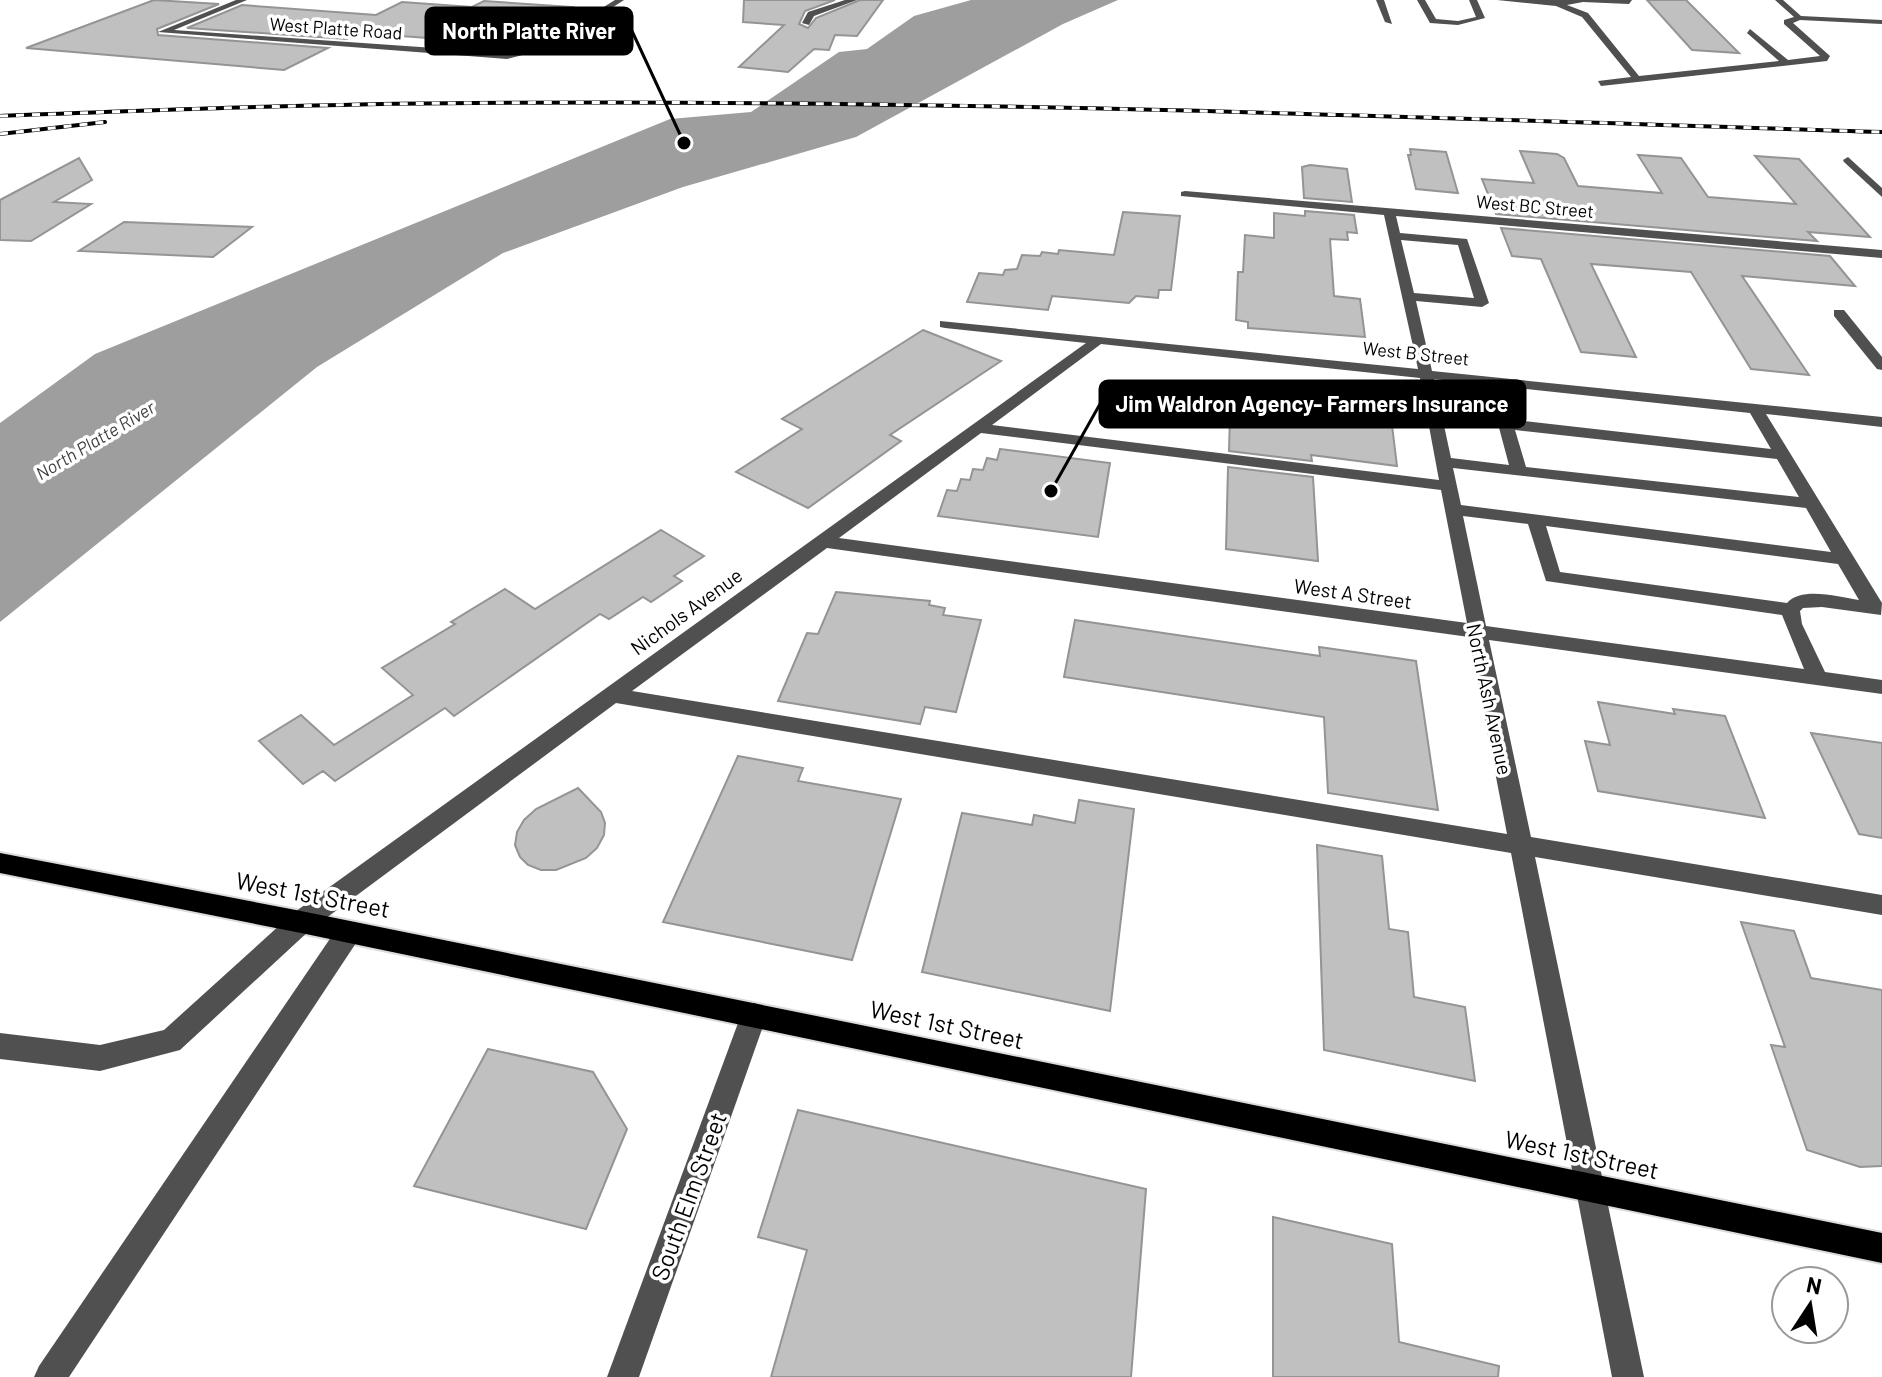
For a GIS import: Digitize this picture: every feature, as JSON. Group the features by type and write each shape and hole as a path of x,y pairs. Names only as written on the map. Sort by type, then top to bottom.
{"main road":[{"name":"West 1st Street","path":"0,863 301,922 1882,1248"}],"street":[{"name":"West Platte Road","path":"243,0 162,32 507,56 547,46 620,0"},
{"path":"806,23 811,14 853,0"},
{"path":"1380,0 1389,22"},
{"path":"1421,0 1433,21 1458,23 1481,18 1473,0"},
{"path":"1501,0 1557,4 1583,0 1629,2"},
{"path":"1779,0 1799,18"},
{"path":"1557,4 1585,15 1637,79"},
{"path":"1601,83 1827,58 1787,22 1799,18 1882,22"},
{"path":"1750,31 1786,62"},
{"path":"1848,160 1882,194"},
{"name":"West BC Street","path":"1185,194 1880,256"},
{"name":"North Ash Avenue","path":"1389,212 1426,374 1628,1377"},
{"path":"1395,236 1463,242 1482,303 1408,296"},
{"path":"1839,313 1882,366"},
{"name":"West B Street","path":"945,324 1882,422"},
{"name":"Nichols Avenue","path":"0,1046 100,1058 171,1041 301,922 819,541 1100,339"},
{"path":"1755,409 1844,559 1878,609"},
{"path":"1519,471 1506,424 1783,455"},
{"path":"977,428 1448,486"},
{"path":"1443,462 1812,504"},
{"path":"1452,509 1844,559"},
{"path":"1535,519 1552,577 1791,610"},
{"name":"West A Street","path":"819,541 1882,687"},
{"path":"1818,679 1793,624 1791,610 1798,602 1822,601 1878,609"},
{"path":"609,695 1882,905"},
{"path":"50,1377 349,932"},
{"name":"South Elm Street","path":"623,1377 754,1015"}],"water":[{"path":"971,0 1118,0 1063,24 856,137 683,187 503,253 317,367 0,622 0,423 95,354 670,119 751,112 839,52 867,49 914,16"}],"building":[{"path":"154,0 219,4 157,29 158,35 328,48 284,70 26,48"},
{"path":"744,0 835,0 805,11 799,24 808,28 816,18 860,0 883,0 857,36 835,35 829,50 814,49 788,72 739,67 784,25 743,22"},
{"path":"1647,0 1686,0 1739,53 1692,50"},
{"path":"484,1 572,7 509,44 360,33 347,39 187,28 242,5 376,15 402,2 472,7"},
{"path":"1410,149 1446,152 1458,193 1416,189 1408,155 1411,155"},
{"path":"1520,151 1557,154 1564,158 1578,186 1662,193 1638,155 1681,158 1708,197 1796,204 1755,156 1799,159 1870,237 1808,232 1817,241 1496,214 1482,179 1534,183"},
{"path":"79,158 92,180 54,202 91,204 31,241 0,240 0,200"},
{"path":"1302,167 1347,169 1352,202 1304,198"},
{"path":"1305,211 1354,215 1357,233 1347,232 1348,240 1330,239 1334,296 1360,299 1365,337 1248,328 1248,322 1236,320 1238,272 1243,272 1245,235 1274,238 1274,213 1305,216"},
{"path":"1123,212 1180,216 1171,290 1159,290 1158,298 1136,296 1129,303 1052,296 1048,310 967,302 979,273 1003,275 1005,270 1017,269 1022,255 1040,256 1042,252 1058,254 1059,250 1114,255"},
{"path":"124,222 252,227 213,257 79,251"},
{"path":"1501,228 1830,256 1855,286 1742,276 1809,375 1751,369 1691,272 1591,264 1636,357 1581,352 1541,259 1512,256"},
{"path":"923,330 1001,361 890,435 901,441 808,508 736,472 802,429 782,419"},
{"path":"1227,382 1389,401 1397,466 1311,455 1312,461 1229,451 1230,414 1224,413"},
{"path":"1000,449 1110,463 1098,537 938,516 947,490 957,491 961,479 970,480 973,469 983,470 987,458 997,460"},
{"path":"1228,467 1313,477 1318,561 1226,549"},
{"path":"661,530 704,556 674,576 682,581 651,602 643,597 609,619 600,614 454,716 445,708 335,781 323,771 303,784 259,741 301,715 334,745 413,695 382,668 455,624 451,622 505,589 535,609"},
{"path":"836,592 930,601 929,605 945,608 943,615 981,620 956,712 925,707 920,724 778,701 807,633 818,634"},
{"path":"1075,620 1320,656 1319,647 1416,661 1438,810 1328,793 1324,717 1064,677"},
{"path":"1598,702 1675,714 1673,709 1725,716 1765,818 1598,791 1585,741 1610,745"},
{"path":"1811,733 1882,743 1882,838 1859,834"},
{"path":"738,756 803,768 798,781 901,799 852,960 663,922"},
{"path":"578,788 601,812 605,823 604,835 597,848 586,858 556,870 541,870 528,865 515,845 517,832 524,820 536,809"},
{"path":"1079,800 1134,809 1110,1011 922,972 962,813 1032,825 1034,815 1075,823"},
{"path":"1317,845 1382,856 1389,929 1408,932 1414,997 1465,1007 1475,1081 1324,1050"},
{"path":"1741,922 1794,931 1811,978 1882,990 1882,1166 1860,1167 1807,1150 1771,1045 1785,1047"},
{"path":"488,1049 593,1072 627,1129 586,1229 414,1186"},
{"path":"798,1110 1146,1189 1131,1377 771,1377 807,1250 758,1237"},
{"path":"1273,1217 1392,1244 1399,1342 1499,1366 1498,1377 1273,1377"}],"railway":[{"path":"0,116 414,104 649,102 1178,110 1882,132"},
{"path":"0,134 105,122"}],"place":[{"name":"North Platte River","path":"684,143"},
{"name":"Jim Waldron Agency- Farmers Insurance","path":"1051,491"}]}
